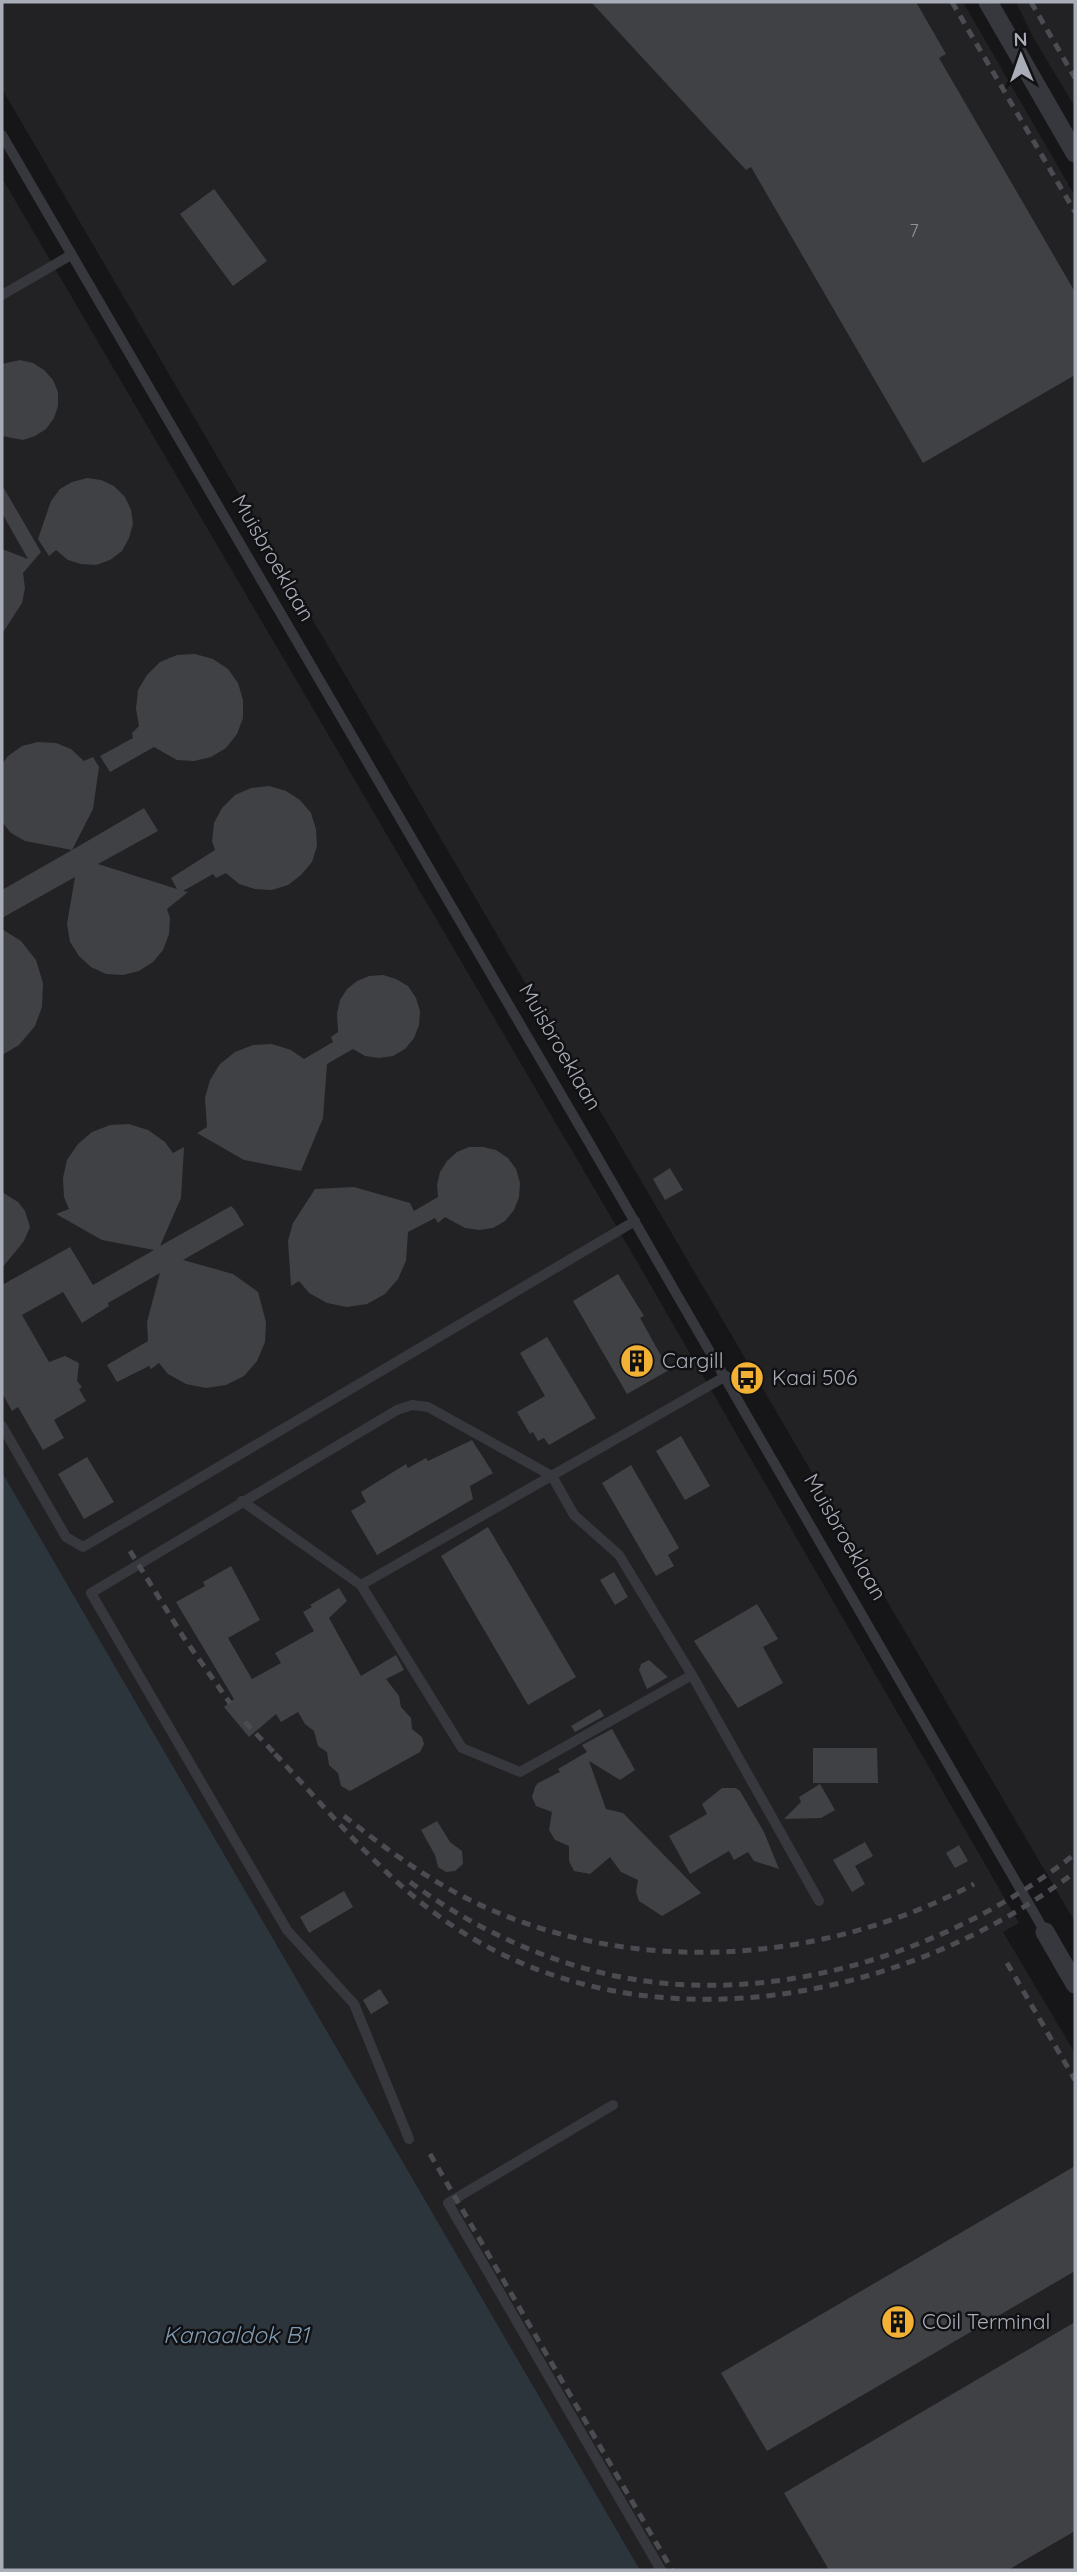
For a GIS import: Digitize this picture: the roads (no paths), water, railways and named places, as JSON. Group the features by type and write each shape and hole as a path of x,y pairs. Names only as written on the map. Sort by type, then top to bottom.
{"street":[{"path":"988,2 1075,153"},
{"name":"Muisbroeklaan","path":"1045,1932 1075,1983"}],"lane":[{"name":"Muisbroeklaan","path":"2,135 726,1376 1045,1932"},
{"path":"2,295 71,255"},
{"path":"2,1426 66,1537 83,1547 635,1221"},
{"path":"361,1585 726,1376"},
{"path":"409,2139 354,2004 287,1930 91,1593 397,1410 412,1405 443,1413 552,1476 574,1515 619,1555 692,1675 819,1901"},
{"path":"243,1502 361,1585 462,1748 520,1772 692,1675"},
{"path":"613,2105 448,2203 662,2570"}],"water":[{"name":"Kanaaldok B1","path":"2,1472 640,2570 2,2570"}],"railway":[{"path":"952,2 1075,212"},
{"path":"1031,2 1075,78"},
{"path":"130,1551 184,1638 230,1703"},
{"path":"245,1722 281,1760"},
{"path":"275,1754 362,1848 433,1912 459,1930 532,1968 611,1990 691,1999 773,1995 855,1979 933,1953 1007,1917 1075,1872"},
{"path":"344,1816 406,1862 472,1901 533,1926 596,1942 660,1951 725,1952 790,1945 853,1932 915,1911 974,1884"},
{"path":"410,1882 481,1927 558,1960 611,1975 672,1984 733,1985 795,1978 856,1965 915,1945 972,1920 1025,1889 1075,1854"},
{"path":"1007,1963 1075,2080"},
{"path":"430,2154 672,2570"}],"place":[{"name":"Cargill","path":"637,1361"},
{"name":"Kaai 506","path":"747,1378"},
{"name":"COil Terminal","path":"898,2322"}]}
